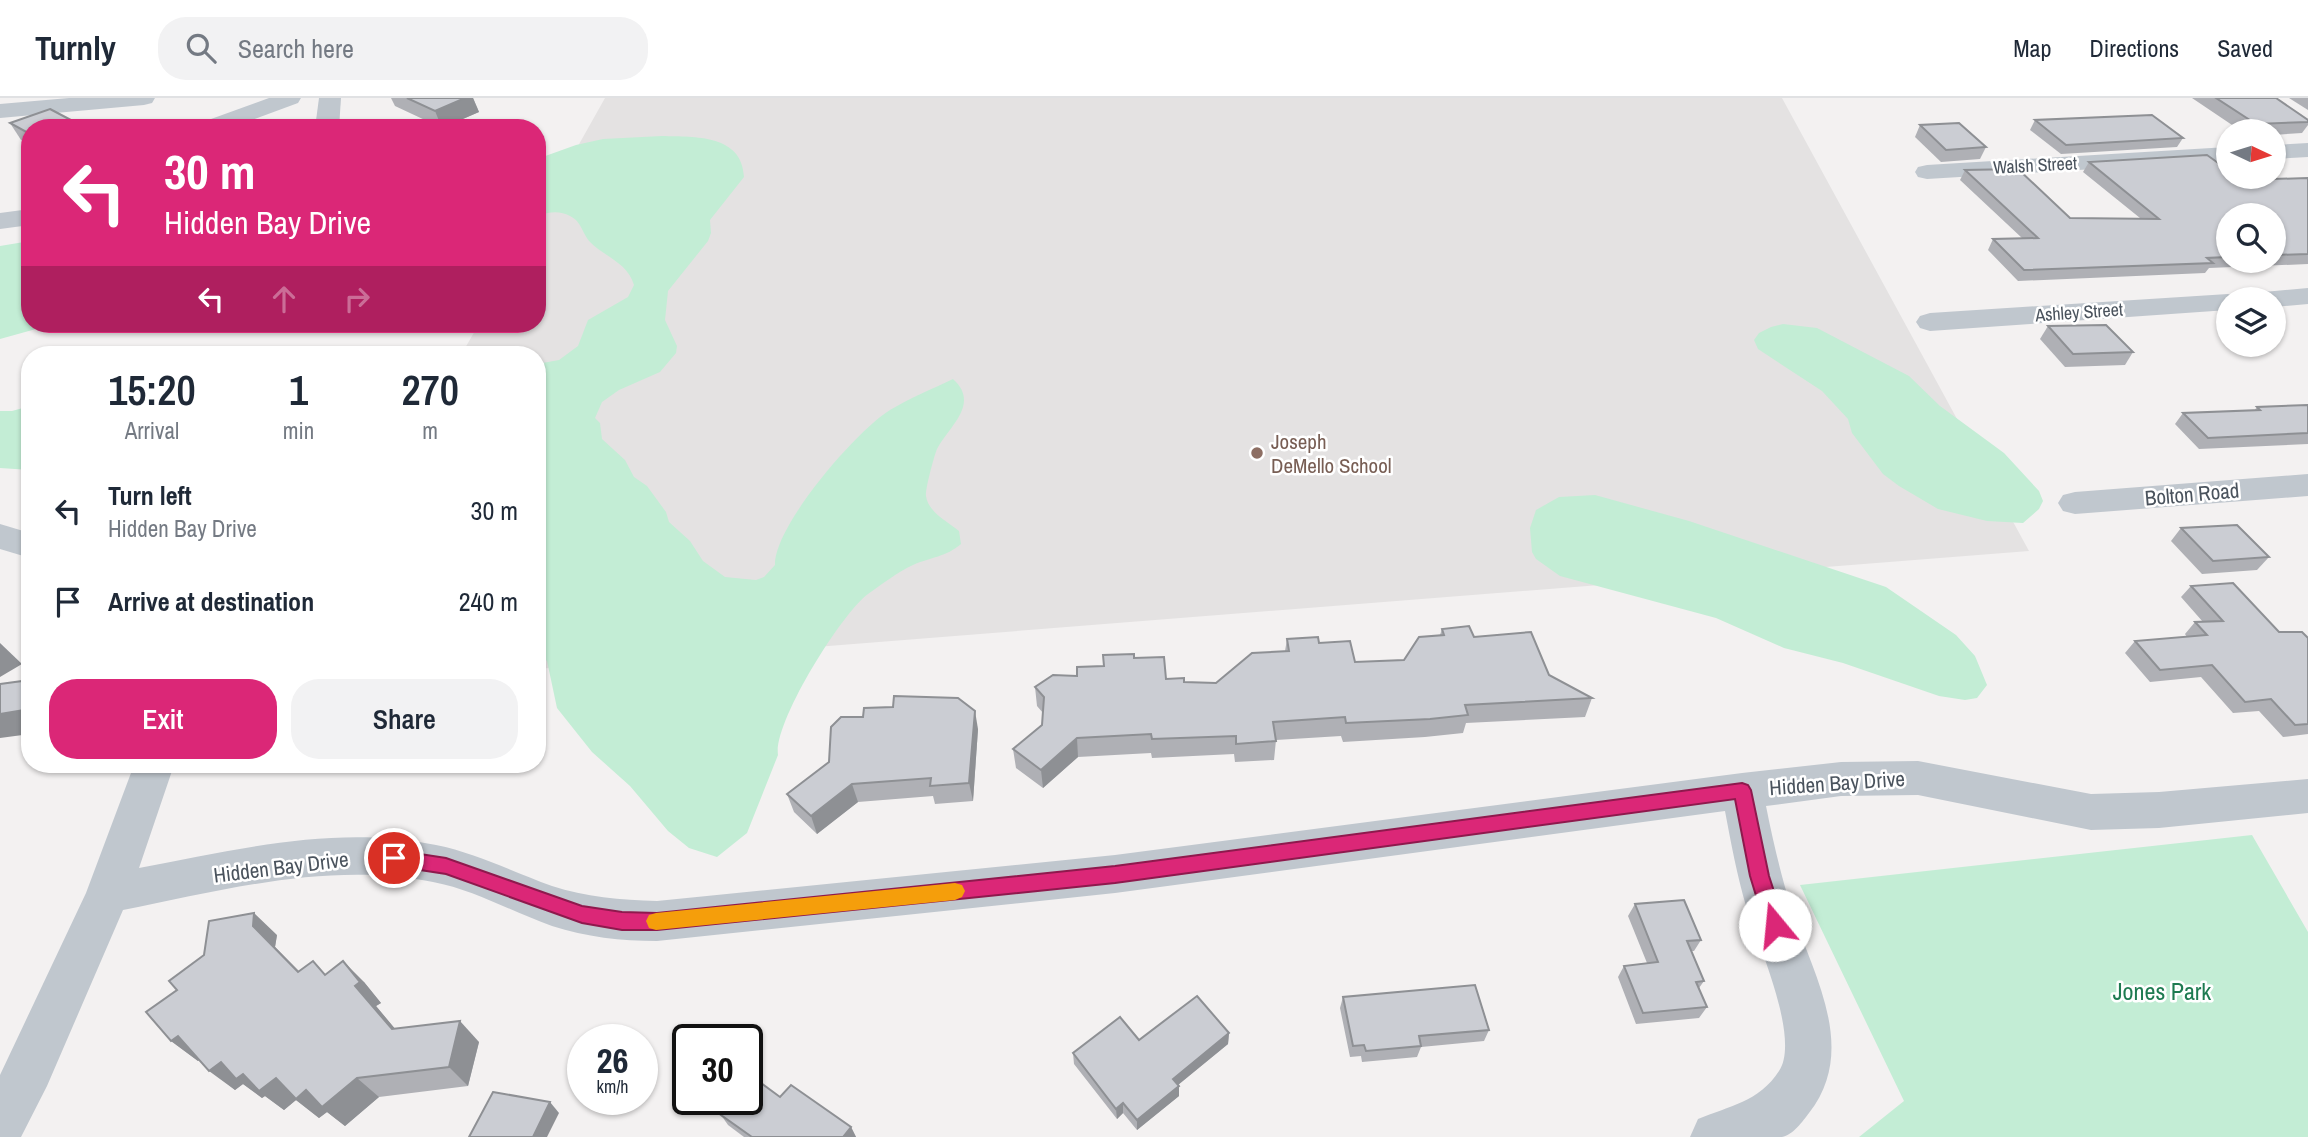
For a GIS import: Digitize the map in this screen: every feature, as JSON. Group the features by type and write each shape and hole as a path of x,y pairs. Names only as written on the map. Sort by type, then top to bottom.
{"street":[{"path":"0,111 105,105 144,98"},
{"path":"233,119 290,98"},
{"path":"328,119 330,98"},
{"path":"2286,151 2308,150"},
{"name":"Walsh Street","path":"1927,172 2216,155"},
{"path":"0,221 21,218"},
{"path":"2286,297 2308,296"},
{"name":"Ashley Street","path":"1930,322 2216,303"},
{"name":"Bolton Road","path":"2075,503 2308,485"},
{"path":"0,536 21,543"},
{"path":"0,1126 30,1069 108,893 151,773"},
{"name":"Hidden Bay Drive","path":"108,893 261,866 335,859 394,858 446,866 582,914 622,921 657,921 1115,874 1841,779 1892,777 1948,783 2091,812 2126,813 2308,796"},
{"path":"1716,1137 1757,1125 1776,1113 1792,1098 1802,1081 1808,1059 1804,1009 1760,876 1742,790"}],"shaded area":[{"name":"Joseph DeMello School","path":"605,98 1782,98 2029,551 546,668 546,346 466,346 474,333 546,333 546,203"}],"green space":[{"path":"662,136 702,138 726,145 741,163 744,177 710,220 711,233 708,241 668,291 665,320 677,346 676,353 660,372 619,390 602,402 595,418 600,423 602,439 625,460 634,477 647,486 666,512 669,522 690,541 703,561 725,577 756,580 764,577 775,565 778,548 802,504 838,458 875,421 890,410 953,379 961,388 964,397 960,415 937,449 926,493 934,512 959,531 961,544 890,578 856,605 826,645 797,695 779,740 778,755 747,833 717,857 689,848 668,831 630,786 592,752 557,708 546,660 546,362 559,360 578,346 588,320 628,297 634,285 627,271 590,242 574,218 558,212 546,214 546,156 603,139"},
{"path":"21,242 22,333 0,339 0,246"},
{"path":"1783,324 1817,328 1909,376 1940,406 2004,453 2039,491 2043,501 2039,509 2023,523 1987,521 1938,509 1899,486 1883,474 1852,433 1848,419 1822,391 1758,349 1754,340 1759,333"},
{"path":"21,408 21,469 0,468 0,411"},
{"path":"1595,495 1689,521 1886,587 1956,635 1975,656 1987,685 1977,698 1965,700 1939,696 1843,663 1784,648 1716,618 1560,576 1536,559 1532,552 1530,528 1536,510 1559,497"},
{"name":"Jones Park","path":"2252,835 2308,932 2308,1137 1859,1137 1904,1101 1800,885"}],"building":[{"path":"407,98 465,98 435,111"},
{"path":"2216,98 2276,98 2308,122 2286,123 2286,119 2248,119"},
{"path":"50,109 69,119 21,119"},
{"path":"2152,115 2183,138 2066,145 2035,120"},
{"path":"21,119 21,129 10,123"},
{"path":"1959,123 1986,147 1946,150 1920,125"},
{"path":"2207,155 2216,161 2216,189 2286,189 2286,179 2308,178 2308,254 2286,255 2286,203 2216,203 2216,258 2207,258 2213,263 2024,270 1993,239 2038,238 1965,170 2018,169 2070,218 2159,219 2089,162"},
{"path":"2106,325 2133,352 2073,354 2048,326"},
{"path":"2308,405 2308,433 2208,438 2183,413 2260,410 2257,407"},
{"path":"2237,525 2269,557 2213,561 2181,528"},
{"path":"2233,583 2279,632 2302,632 2308,638 2308,724 2295,725 2271,699 2245,702 2212,665 2160,670 2135,641 2207,635 2195,622 2223,621 2191,586"},
{"path":"1469,626 1474,637 1531,632 1549,675 1592,698 1465,705 1468,715 1430,719 1346,723 1345,717 1273,722 1276,741 1236,744 1236,736 1152,739 1151,734 1077,738 1041,770 1013,749 1042,725 1044,697 1035,687 1053,675 1077,676 1077,667 1104,666 1103,655 1164,657 1166,679 1184,678 1184,682 1216,683 1252,653 1289,651 1287,639 1318,637 1319,643 1350,641 1355,662 1404,660 1419,637 1444,635 1442,629"},
{"path":"21,681 21,710 0,714 0,684"},
{"path":"894,696 958,698 975,711 969,783 930,786 931,778 852,784 811,816 787,794 829,762 831,727 841,717 863,717 864,708 893,707"},
{"path":"1684,900 1701,940 1687,941 1704,981 1696,982 1707,1007 1643,1013 1624,966 1658,962 1635,904"},
{"path":"254,913 253,926 298,972 313,961 325,975 343,961 360,982 355,986 392,1029 460,1021 449,1067 357,1078 322,1107 306,1090 296,1099 276,1078 259,1091 243,1074 236,1079 221,1062 209,1071 178,1036 171,1041 146,1012 177,990 169,981 204,955 209,921"},
{"path":"1475,985 1489,1030 1419,1036 1421,1046 1366,1051 1364,1045 1353,1046 1343,997"},
{"path":"1197,996 1229,1033 1173,1079 1179,1086 1137,1120 1123,1103 1116,1109 1073,1053 1120,1017 1139,1040"},
{"path":"763,1084 780,1097 791,1085 851,1127 843,1137 752,1137 721,1115 763,1115"},
{"path":"493,1092 550,1102 533,1137 469,1137"}],"slow traffic":[{"path":"656,921 955,891"}],"place":[{"name":"Joseph DeMello School","path":"1257,453"}],"route":[{"path":"394,858 446,866 538,901 582,914 622,921 657,921 1115,874 1742,790 1754,852 1775,925"}]}
